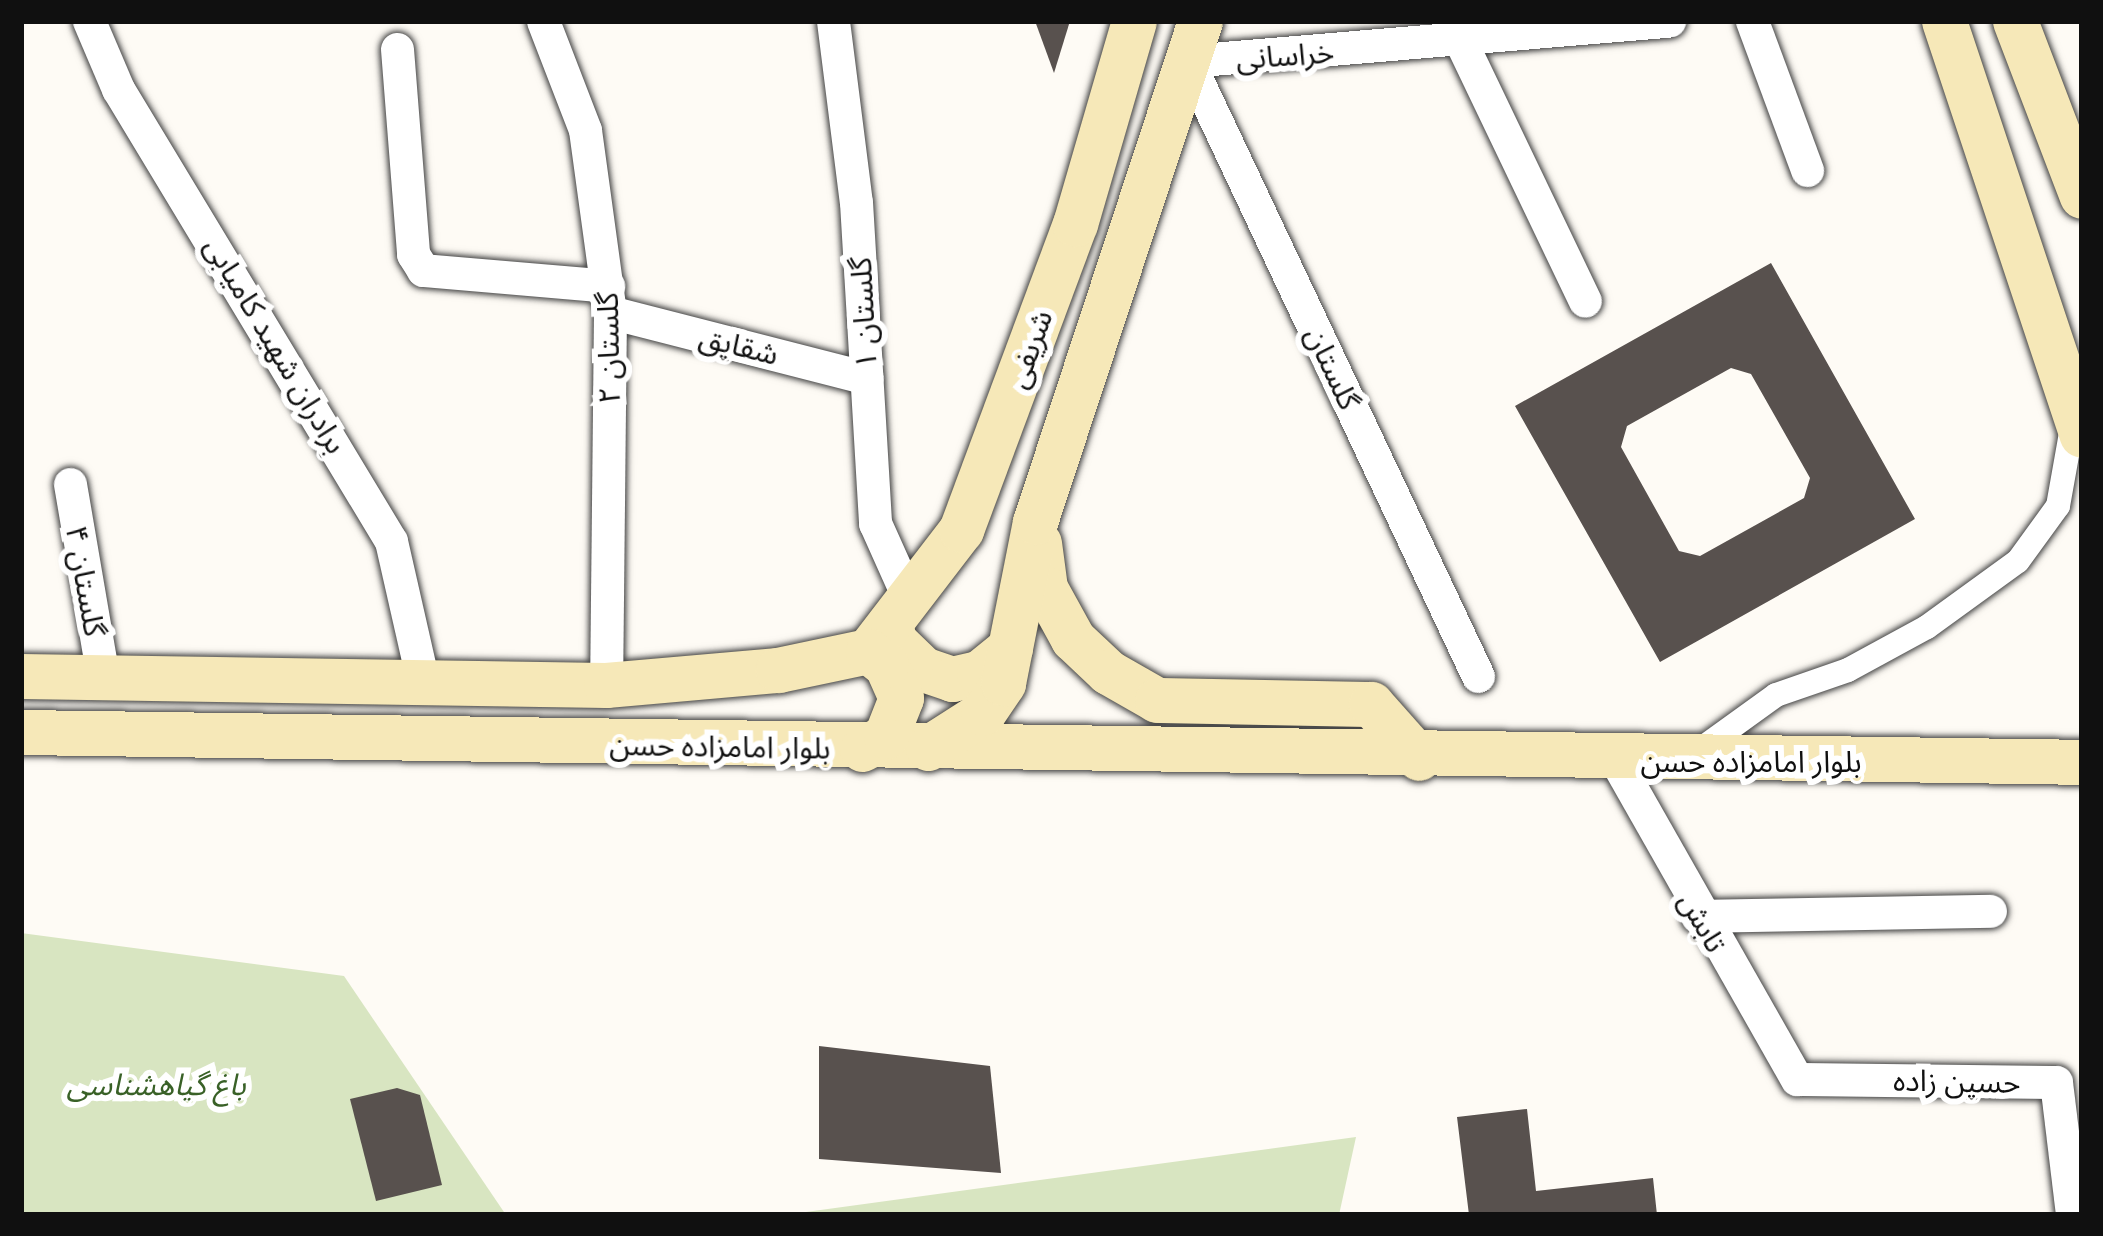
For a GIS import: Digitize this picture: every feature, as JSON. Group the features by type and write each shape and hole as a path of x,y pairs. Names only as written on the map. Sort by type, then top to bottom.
{"main road":[{"name":"شریفی","path":"889,624 961,530 1075,224 1134,21"},
{"path":"1944,21 2079,420"},
{"path":"2015,21 2082,196"},
{"name":"شریفی","path":"928,748 983,713 1003,683 1035,522 1194,41"},
{"path":"1035,522 1046,588 1073,639 1108,672 1157,700 1372,704 1419,758"},
{"name":"بلوار امامزاده حسن","path":"21,676 606,686 778,670 889,624"},
{"path":"889,624 894,641 923,669 952,679 980,673 1010,648"},
{"path":"862,749 886,736 901,698 886,665 889,624"},
{"name":"بلوار امامزاده حسن","path":"21,732 1616,761 2082,762"}],"street":[{"name":"برادران شهید کامیابی","path":"89,21 118,89 242,282 391,541 424,686"},
{"name":"گلستان ۲","path":"543,21 585,130 609,299 606,686"},
{"name":"گلستان ۱","path":"833,21 867,378 875,524 889,624"},
{"name":"خراسانی","path":"1194,41 1460,40 1670,21"},
{"path":"1752,21 1807,170"},
{"path":"1460,40 1585,301"},
{"name":"گلستان","path":"1194,41 1478,676"},
{"name":"شقایق","path":"397,49 412,254 423,270 609,299 867,378"},
{"path":"1685,760 1776,695 1848,670 1928,627 2018,561 2058,506 2079,420"},
{"name":"گلستان ۴","path":"70,484 103,678"},
{"name":"تابش","path":"1616,761 1697,916 1797,1079"},
{"path":"1697,916 1990,911"},
{"name":"حسین زاده","path":"1797,1079 2056,1082 2072,1215"}],"green space":[{"name":"باغ گیاهشناسی","path":"21,933 344,976 506,1215 21,1215"},
{"path":"1356,1137 1339,1215 784,1215"}],"building":[{"path":"1035,21 1070,21 1054,73"},
{"path":"1771,263 1915,519 1660,662 1515,406","holes":["1731,368 1751,374 1810,478 1804,498 1700,556 1679,551 1621,447 1627,426"]},
{"path":"819,1046 990,1066 1001,1173 819,1159"},
{"path":"397,1088 420,1095 442,1185 376,1201 350,1099"},
{"path":"1527,1109 1536,1191 1653,1178 1657,1215 1469,1215 1457,1117"}]}
